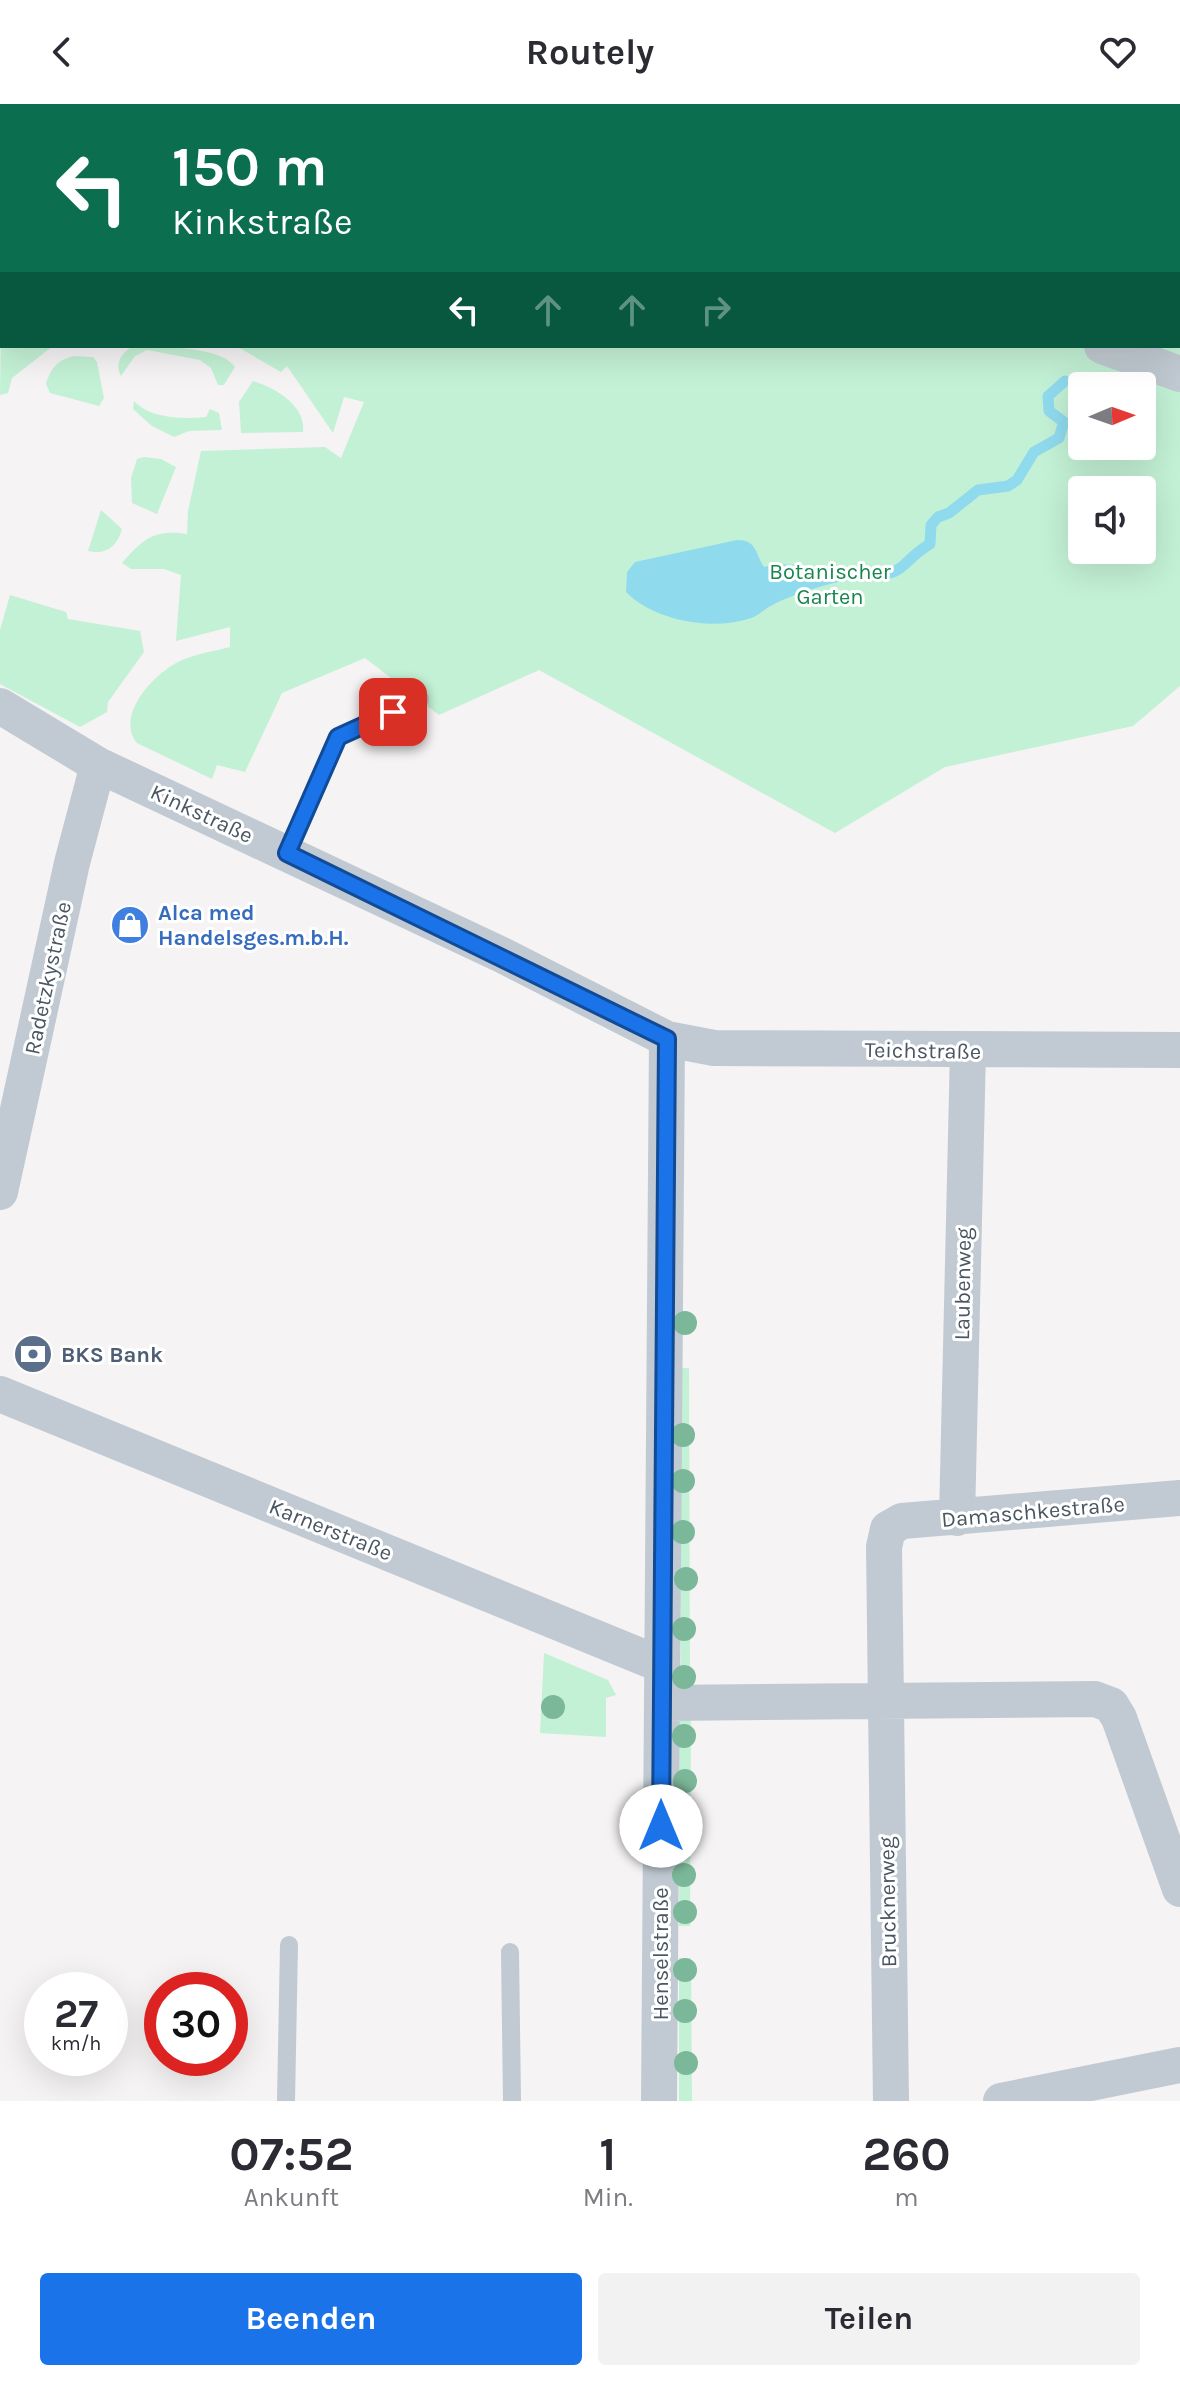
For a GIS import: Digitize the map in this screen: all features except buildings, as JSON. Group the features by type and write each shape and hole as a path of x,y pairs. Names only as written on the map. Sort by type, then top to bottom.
{"street":[{"path":"1108,348 1180,374"},
{"name":"Kinkstraße","path":"0,706 98,765 287,853 667,1039"},
{"name":"Radetzkystraße","path":"0,1192 72,863 98,765"},
{"name":"Teichstraße","path":"667,1039 714,1048 1180,1050"},
{"name":"Henselstraße","path":"659,2101 667,1039"},
{"name":"Laubenweg","path":"957,1518 968,1050"},
{"name":"Karnerstraße","path":"0,1394 662,1665"},
{"name":"Damaschkestraße","path":"884,1702 884,1547 888,1529 902,1521 1180,1498"},
{"path":"662,1703 1095,1699 1111,1705 1119,1718 1180,1889"},
{"name":"Brucknerweg","path":"884,1702 891,2101"},
{"path":"1001,2101 1180,2065"}],"lane":[{"path":"287,853 338,737 420,699"},
{"path":"286,2101 289,1945"},
{"path":"510,1952 512,2101"}],"green space":[{"path":"1,348 50,348 12,378 8,393 0,395"},
{"path":"131,348 180,348 203,351 228,360 235,367 224,385 218,385 211,368 200,360 147,350 135,356 121,376 118,367"},
{"name":"Botanischer Garten","path":"239,348 1180,348 1180,686 1133,726 945,767 835,833 539,670 439,715 365,658 282,693 245,772 217,765 212,779 137,743 131,732 131,720 141,695 161,674 182,660 230,647 230,627 176,641 181,575 164,569 131,569 122,563 150,538 166,533 187,534 188,511 201,451 325,447 341,458 364,402 344,397 333,433 287,366 281,372"},
{"path":"74,356 93,357 97,362 104,398 99,406 50,393 46,384 53,369 59,362"},
{"path":"253,381 271,388 294,406 303,422 303,432 241,433 239,402"},
{"path":"134,401 149,411 178,418 206,417 210,409 219,413 222,430 189,431 174,437 152,426 133,409"},
{"path":"137,459 161,459 176,467 157,514 132,503 131,478"},
{"path":"101,510 122,529 110,548 100,552 88,551"},
{"path":"10,595 66,612 68,619 140,631 144,652 108,702 107,712 80,727 0,684 0,630"},
{"path":"680,1368 689,1368 690,1684 681,1684"},
{"path":"544,1653 608,1680 616,1695 606,1698 606,1737 540,1733"},
{"path":"680,1718 691,1718 690,1926 679,1926"},
{"path":"679,1958 691,1958 692,2101 679,2101"}],"water":[{"path":"737,540 748,542 755,548 764,567 855,568 865,578 816,588 778,602 751,618 717,624 667,616 637,602 626,592 627,572 635,562"}],"waterway":[{"path":"864,575 896,571 930,544 931,525 938,517 949,513 978,490 1008,486 1017,480 1034,452 1059,438 1064,422 1049,411 1048,396 1065,381"}],"place":[{"name":"Alca med Handelsges.m.b.H.","path":"130,925"},
{"name":"BKS Bank","path":"33,1354"}],"route":[{"path":"393,712 338,737 287,853 502,955 667,1039 661,1826"}]}
